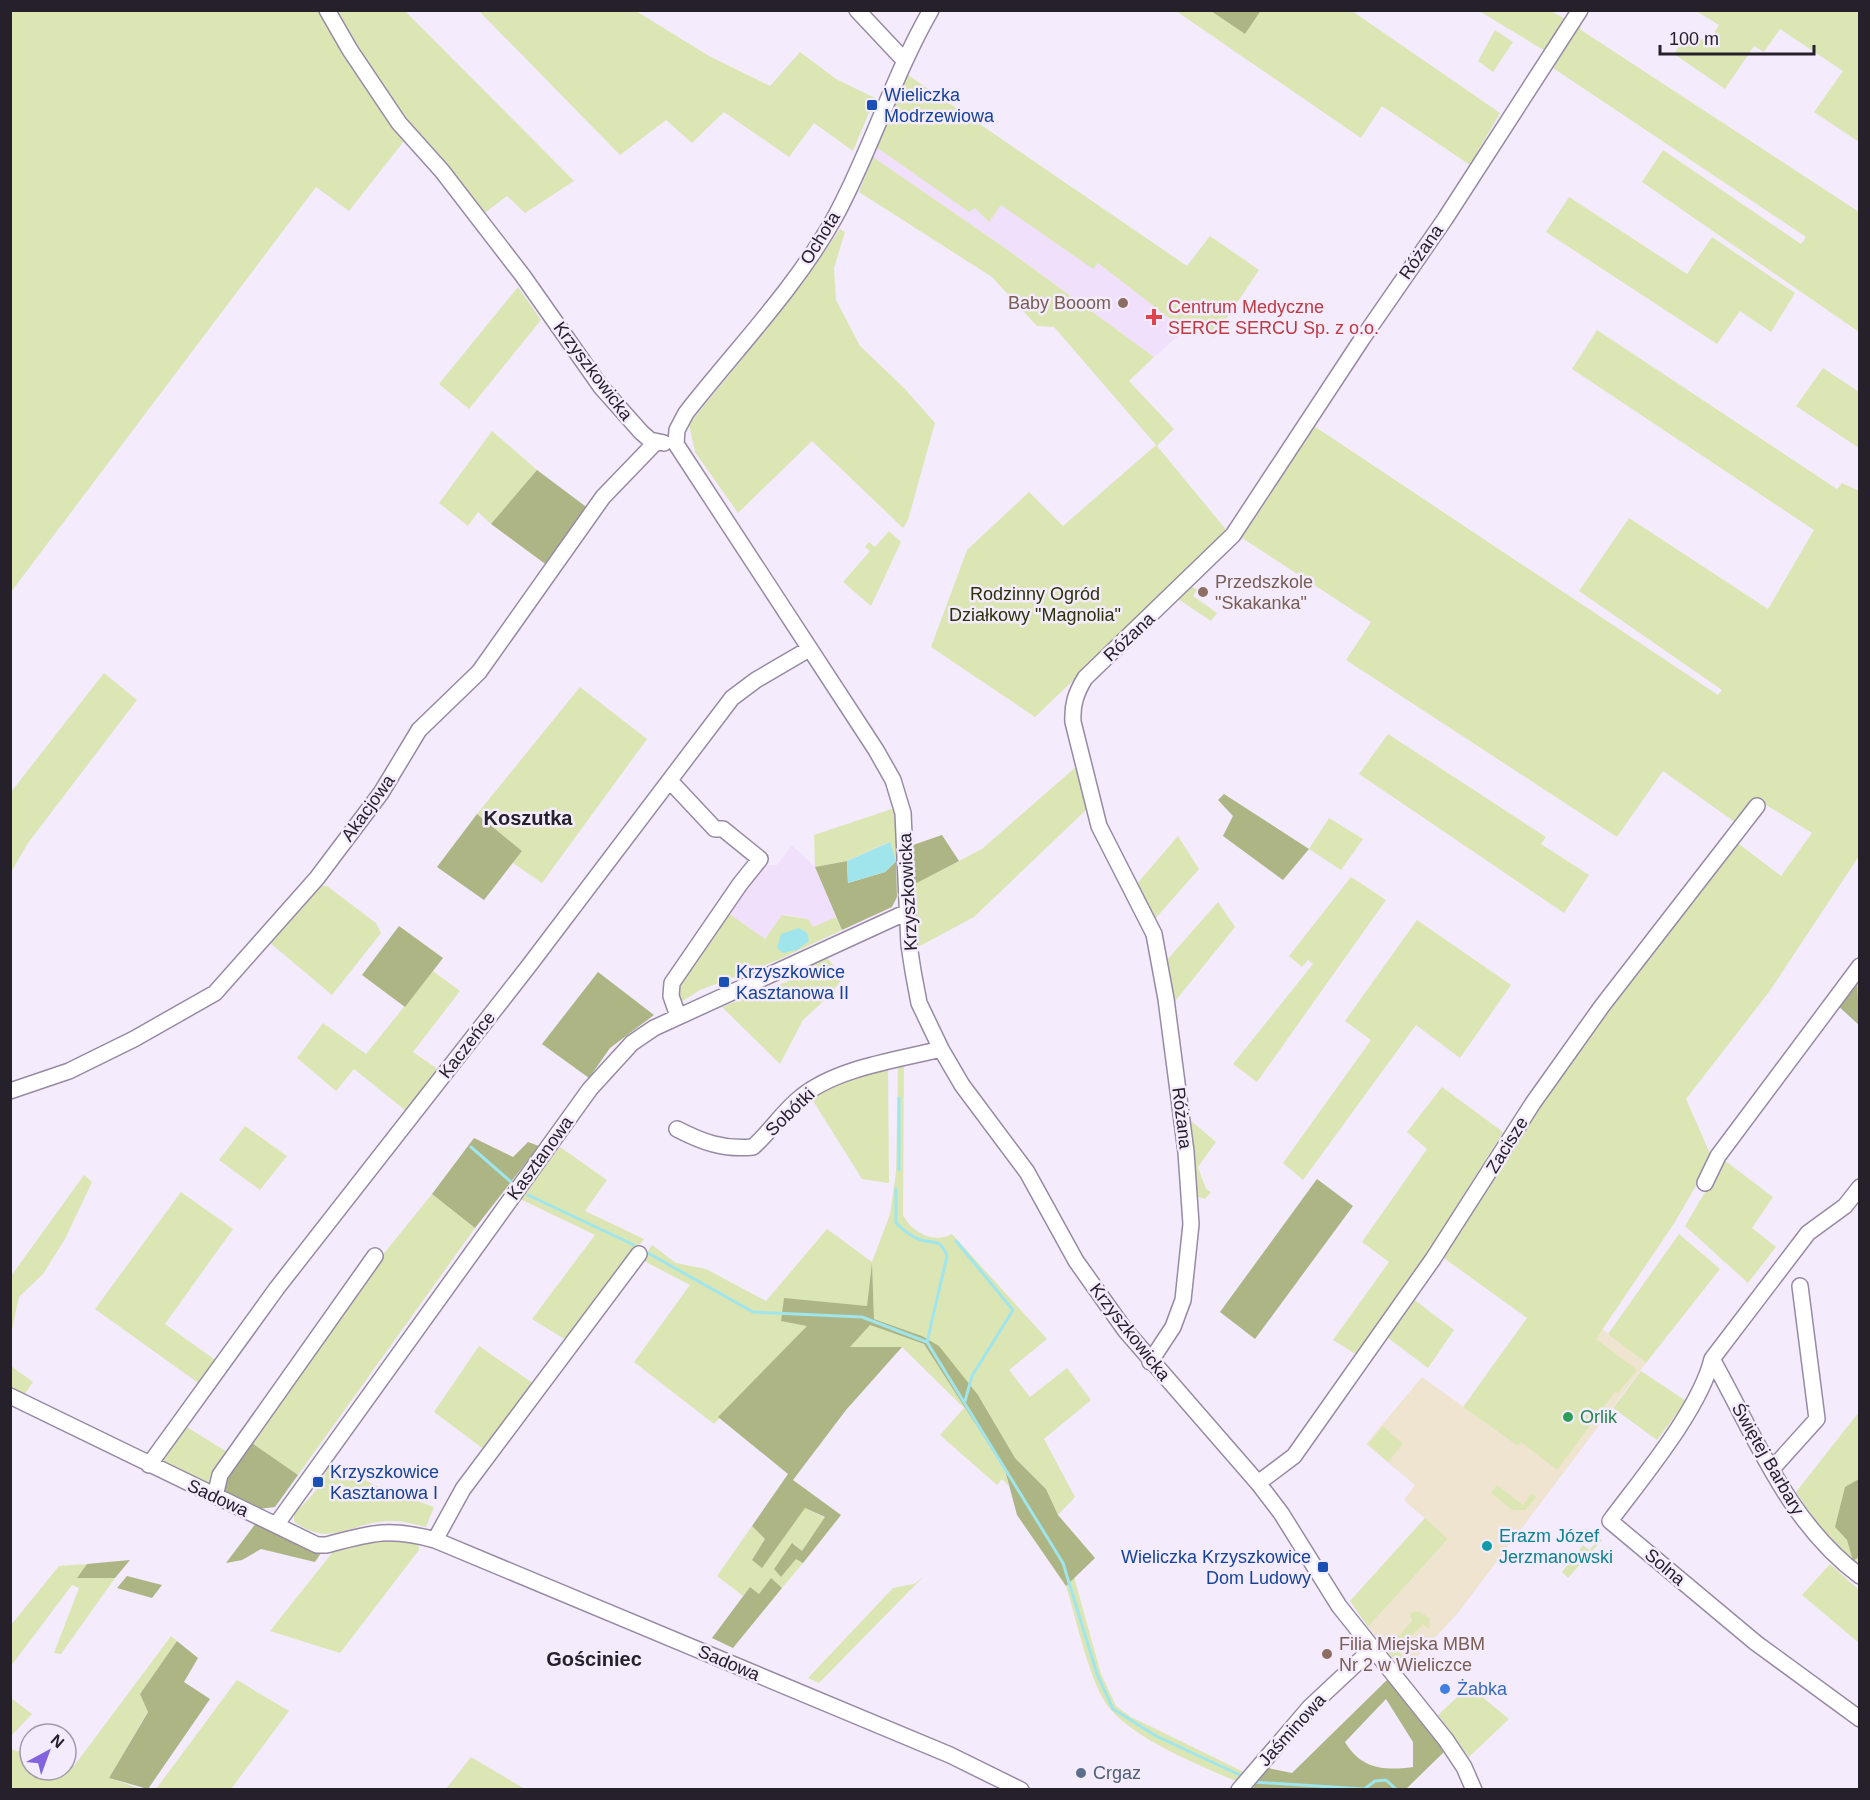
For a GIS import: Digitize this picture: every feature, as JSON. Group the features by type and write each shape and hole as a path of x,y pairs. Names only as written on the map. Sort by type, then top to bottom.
{"street":[{"name":"Krzyszkowicka","path":"327,10 399,123 442,171 516,267 602,387 641,432 656,442"},
{"path":"857,10 904,60"},
{"name":"Ochota","path":"676,444 677,430 686,413 790,284 828,228 852,182 904,60 931,10"},
{"name":"Różana","path":"1150,1362 1173,1327 1184,1300 1191,1224 1186,1152 1173,1044 1154,934 1099,826 1073,722 1072,709 1076,693 1085,678 1233,535 1362,339 1466,187 1516,105 1580,10"},
{"path":"656,442 676,444"},
{"name":"Akacjowa","path":"10,1091 69,1071 134,1040 215,993 318,876 381,794 419,730 479,672 603,497 656,442"},
{"name":"Krzyszkowicka","path":"676,444 893,780 903,813 909,945 919,1003 940,1049 962,1085 1027,1172 1076,1261 1150,1362 1258,1483 1281,1514 1335,1600 1446,1740 1464,1767 1474,1790"},
{"name":"Kaczeńce","path":"149,1465 283,1281 732,698 756,680 809,649"},
{"path":"670,781 715,829 723,829 760,860 736,890 672,983 671,996 678,1016"},
{"name":"Zacisze","path":"1258,1483 1294,1456 1433,1259 1533,1103 1602,1006 1757,806"},
{"name":"Kasztanowa","path":"276,1525 590,1089 632,1043 678,1016 907,912"},
{"path":"1706,1182 1718,1156 1860,966"},
{"name":"Sobótki","path":"677,1129 710,1144 729,1148 753,1147 800,1098 822,1082 890,1061 940,1049"},
{"path":"1712,1359 1808,1233 1845,1206 1860,1187"},
{"path":"435,1540 463,1489 639,1254"},
{"path":"215,1496 220,1475 375,1256"},
{"path":"1772,1469 1817,1419 1800,1286"},
{"name":"Solna","path":"1712,1359 1708,1377 1675,1430 1610,1521 1756,1643 1860,1719"},
{"name":"Świętej Barbary","path":"1712,1359 1782,1490 1807,1526 1832,1555 1860,1576"},
{"name":"Sadowa","path":"10,1396 317,1545 327,1545 380,1531 402,1532 435,1540 950,1755 1021,1790"},
{"name":"Jaśminowa","path":"1239,1790 1310,1707 1373,1648"}],"shaded area":[{"path":"889,113 1193,323 1154,357 1005,248 873,157"},
{"path":"792,845 815,867 836,917 813,928 808,919 784,914 765,939 728,913 762,865 777,865"},
{"path":"1602,1329 1646,1363 1458,1613 1404,1671 1368,1627 1448,1539 1404,1500 1415,1485 1366,1444 1422,1377 1518,1446"}],"green space":[{"path":"11,11 321,11 404,141 349,211 316,187 11,592"},
{"path":"331,11 405,11 574,181 525,213 507,196 482,215 402,121"},
{"path":"479,11 636,11 709,56 770,86 800,52 836,79 875,98 853,151 814,123 789,157 724,112 692,143 666,120 620,155"},
{"path":"1176,11 1211,11 1245,34 1260,12 1258,11 1352,11 1500,113 1470,165 1382,106 1361,138"},
{"path":"1211,11 1260,12 1245,34"},
{"path":"1479,11 1551,11 1567,20 1547,52"},
{"path":"1696,11 1859,11 1859,142 1814,112 1843,71 1780,29 1764,52 1754,46 1725,89 1674,54 1689,31 1708,43 1719,25"},
{"path":"1580,26 1581,30 1859,212 1859,332 1642,182 1663,150 1801,244 1806,237 1553,68"},
{"path":"1495,30 1513,42 1493,72 1478,61"},
{"path":"908,75 1187,266 1210,236 1259,270 1214,337 1193,323 1186,329 1173,321 1098,263 1093,269 1001,205 989,222 975,208 969,212 876,147"},
{"name":"Rodzinny Ogród Działkowy \"Magnolia\"","path":"873,157 1005,248 1154,357 1129,381 1174,429 1157,446 1228,532 1035,717 931,647 967,550 1029,492 1063,526 1156,445 1054,327 1037,326 992,277 859,192"},
{"path":"1569,197 1687,274 1712,237 1795,293 1771,332 1740,311 1717,344 1546,232"},
{"path":"840,229 845,232 834,268 836,300 860,346 904,388 935,423 908,520 903,528 812,441 738,513 695,452 689,424 786,304"},
{"path":"518,287 541,320 469,409 439,384"},
{"path":"1597,330 1837,489 1842,483 1859,491 1859,856 1769,992 1686,1099 1712,1158 1675,1222 1596,1339 1637,1370 1618,1393 1615,1392 1557,1470 1521,1442 1518,1446 1463,1407 1527,1318 1441,1256 1581,1043 1735,841 1781,876 1812,833 1758,800 1739,825 1663,771 1617,837 1346,660 1371,622 1239,536 1311,424 1718,695 1722,690 1579,591 1629,518 1768,609 1814,530 1572,369"},
{"path":"1823,368 1859,392 1859,448 1796,406"},
{"path":"492,431 537,470 491,524 478,512 468,526 439,503"},
{"path":"537,470 589,509 548,566 491,524"},
{"path":"889,531 901,542 871,606 843,582 870,551 865,547 869,542 875,547"},
{"path":"1191,586 1197,590 1193,596 1217,613 1211,621 1178,599"},
{"path":"104,673 137,700 28,843 11,872 11,792"},
{"path":"580,687 647,739 542,883 513,863 522,851 477,814"},
{"path":"1388,734 1546,837 1541,844 1589,875 1564,913 1359,774"},
{"path":"1077,766 1087,809 974,917 918,947 915,884 982,849"},
{"path":"1224,794 1309,849 1283,880 1223,836 1233,816 1218,800"},
{"path":"895,808 900,857 896,861 889,842 847,861 815,867 814,835"},
{"path":"477,814 522,851 484,900 437,867"},
{"path":"1329,818 1363,839 1341,870 1309,849"},
{"path":"942,835 959,861 915,884 913,845"},
{"path":"1178,836 1199,869 1154,920 1136,885"},
{"path":"847,861 848,883 885,872 896,861 897,897 892,907 842,930 815,867"},
{"path":"1351,877 1386,900 1257,1082 1233,1064 1313,964 1308,960 1302,967 1289,956"},
{"path":"319,885 327,886 376,923 381,933 332,995 269,942"},
{"path":"1218,902 1235,927 1172,1005 1166,961"},
{"path":"728,913 765,939 782,915 808,919 813,927 836,917 842,930 778,960 700,990 681,1002 676,995 681,982"},
{"path":"1417,920 1511,985 1460,1058 1416,1025 1303,1180 1283,1163 1371,1040 1345,1021"},
{"path":"399,926 443,958 405,1007 362,975"},
{"path":"825,955 843,978 827,998 803,1020 780,1064 722,1007 791,980 811,965 810,961"},
{"path":"433,971 460,991 413,1052 439,1070 406,1111 354,1069 336,1091 297,1058 323,1023 366,1054"},
{"path":"598,972 654,1015 610,1048 589,1078 542,1044"},
{"path":"1857,975 1859,1025 1836,1004"},
{"path":"904,1061 903,1215 912,1227 924,1235 938,1238 952,1234 1047,1339 1009,1370 1030,1397 1067,1368 1091,1400 1044,1439 1075,1497 1058,1515 1046,1489 1015,1458 978,1395 922,1336 874,1319 872,1268 867,1306 808,1325 714,1424 634,1362 690,1285 642,1260 652,1245 676,1263 706,1269 766,1301 827,1229 872,1262 890,1214 896,1172 898,1064"},
{"path":"888,1066 889,1183 862,1179 810,1096 825,1087"},
{"path":"1442,1087 1503,1132 1412,1278 1357,1355 1333,1340 1389,1262 1362,1242 1427,1149 1407,1132"},
{"path":"1190,1120 1216,1142 1198,1167 1206,1189 1211,1192 1205,1199 1196,1196"},
{"path":"245,1126 287,1156 260,1190 219,1160"},
{"path":"474,1138 513,1157 528,1142 539,1146 475,1228 432,1194"},
{"path":"560,1147 607,1180 585,1211 644,1239 569,1342 532,1319 595,1235 520,1199"},
{"path":"1724,1160 1773,1197 1752,1228 1776,1247 1748,1283 1685,1226"},
{"path":"84,1175 92,1182 65,1239 43,1274 19,1297 11,1334 11,1276"},
{"path":"1317,1179 1353,1206 1255,1339 1220,1312"},
{"path":"181,1192 233,1229 165,1324 218,1362 201,1385 95,1309"},
{"path":"432,1194 475,1228 298,1475 249,1441 369,1272"},
{"path":"1679,1234 1720,1269 1646,1363 1608,1334"},
{"path":"872,1263 874,1319 922,1336 939,1346 978,1395 1015,1458 1046,1489 1058,1515 1095,1558 1066,1586 1017,1515 1005,1470 924,1344 870,1325 850,1347 902,1347 846,1410 793,1480 841,1515 803,1563 796,1559 781,1577 774,1569 792,1543 802,1551 825,1517 805,1508 762,1568 752,1560 765,1539 752,1526 788,1474 718,1417 807,1326 781,1321 784,1298 867,1306"},
{"path":"1412,1298 1454,1330 1428,1368 1384,1335"},
{"path":"870,1325 924,1344 1005,1470 1009,1486 1002,1479 997,1485 940,1435 964,1408 902,1347 849,1347"},
{"path":"479,1346 537,1386 486,1451 434,1412"},
{"path":"11,1366 33,1382 24,1395 11,1387"},
{"path":"1641,1371 1686,1401 1657,1440 1613,1408"},
{"path":"1859,1412 1859,1479 1845,1488 1836,1526 1847,1540 1853,1561 1859,1557 1859,1566 1849,1558 1832,1541 1796,1492"},
{"path":"182,1424 232,1455 212,1486 157,1459"},
{"path":"1383,1426 1403,1444 1388,1462 1368,1444"},
{"path":"249,1441 298,1475 275,1507 259,1509 221,1489 224,1476"},
{"path":"329,1462 379,1487 434,1507 426,1527 398,1521 380,1522 344,1531 321,1533 308,1530 294,1522 294,1513 316,1490"},
{"path":"1859,1479 1859,1557 1853,1561 1847,1540 1835,1527 1845,1487"},
{"path":"1497,1485 1523,1505 1532,1493 1536,1497 1526,1510 1512,1510 1491,1493"},
{"path":"805,1508 825,1518 802,1551 793,1543 796,1558 803,1563 782,1588 771,1579 759,1594 750,1587 743,1596 717,1576 752,1526 765,1539 752,1560"},
{"path":"1425,1518 1448,1539 1368,1627 1350,1601"},
{"path":"256,1523 323,1550 315,1562 261,1549 242,1560 226,1563"},
{"path":"376,1537 418,1542 419,1550 340,1653 270,1631 336,1548"},
{"path":"1600,1539 1602,1540 1568,1578 1562,1572 1583,1545 1589,1550"},
{"path":"130,1560 115,1578 77,1578 87,1564"},
{"path":"87,1564 78,1578 115,1578 61,1654 54,1653 79,1588 72,1585 11,1666 11,1625 59,1566"},
{"path":"1830,1564 1859,1590 1859,1643 1802,1595"},
{"path":"127,1576 162,1585 152,1598 117,1588"},
{"path":"923,1577 819,1683 808,1678 893,1588 914,1584"},
{"path":"1074,1577 1101,1674 1116,1706 1131,1717 1246,1773 1238,1782 1154,1742 1123,1722 1111,1710 1103,1699 1084,1651 1066,1586"},
{"path":"771,1578 782,1588 733,1648 712,1638 750,1587 759,1594"},
{"path":"1418,1611 1430,1618 1429,1629 1423,1624 1397,1651 1403,1656 1396,1662 1382,1644 1387,1637 1391,1645 1412,1621 1410,1613"},
{"path":"171,1636 177,1641 140,1694 148,1711 109,1778 141,1789 11,1789 10,1749 18,1751 18,1782 78,1782 78,1761"},
{"path":"177,1641 198,1658 184,1682 210,1699 148,1789 109,1778 148,1712 140,1694"},
{"path":"1390,1677 1445,1751 1406,1789 1260,1790 1249,1786 1263,1767 1292,1773","holes":["1386,1699 1413,1742 1413,1767 1392,1769 1366,1763 1358,1758 1345,1742"]},
{"path":"237,1680 289,1711 231,1789 156,1789"},
{"path":"1469,1686 1509,1719 1469,1757 1438,1715"},
{"path":"11,1698 32,1714 24,1722 18,1722 18,1729 11,1736"},
{"path":"471,1757 525,1789 446,1789"}],"water":[{"path":"890,842 896,861 885,872 848,883 847,861"},
{"path":"799,928 807,933 809,941 797,950 783,953 777,948 781,934"}],"waterway":[{"path":"899,1098 899,1170"},
{"path":"471,1147 510,1181"},
{"path":"896,1189 896,1223 914,1237 939,1244 947,1256 927,1342"},
{"path":"528,1195 634,1245"},
{"path":"956,1241 1013,1310 972,1376 965,1401"},
{"path":"648,1253 753,1312 862,1317 927,1342 1063,1563 1097,1674 1113,1709 1156,1736 1242,1776"},
{"path":"1363,1790 1375,1781 1386,1780 1397,1790"},
{"path":"1253,1782 1363,1789"}],"place":[{"name":"Wieliczka Modrzewiowa","path":"872,105"},
{"name":"Baby Booom","path":"1123,303"},
{"name":"Centrum Medyczne SERCE SERCU Sp. z o.o.","path":"1154,317"},
{"name":"Przedszkole \"Skakanka\"","path":"1203,592"},
{"name":"Krzyszkowice Kasztanowa II","path":"724,982"},
{"name":"Orlik","path":"1568,1417"},
{"name":"Krzyszkowice Kasztanowa I","path":"318,1482"},
{"name":"Erazm Józef Jerzmanowski","path":"1487,1546"},
{"name":"Wieliczka Krzyszkowice Dom Ludowy","path":"1323,1567"},
{"name":"Filia Miejska MBM Nr 2 w Wieliczce","path":"1327,1654"},
{"name":"Żabka","path":"1445,1689"},
{"name":"Crgaz","path":"1081,1773"}],"district":[{"name":"Koszutka","path":"528,818"},
{"name":"Gościniec","path":"594,1659"}]}
